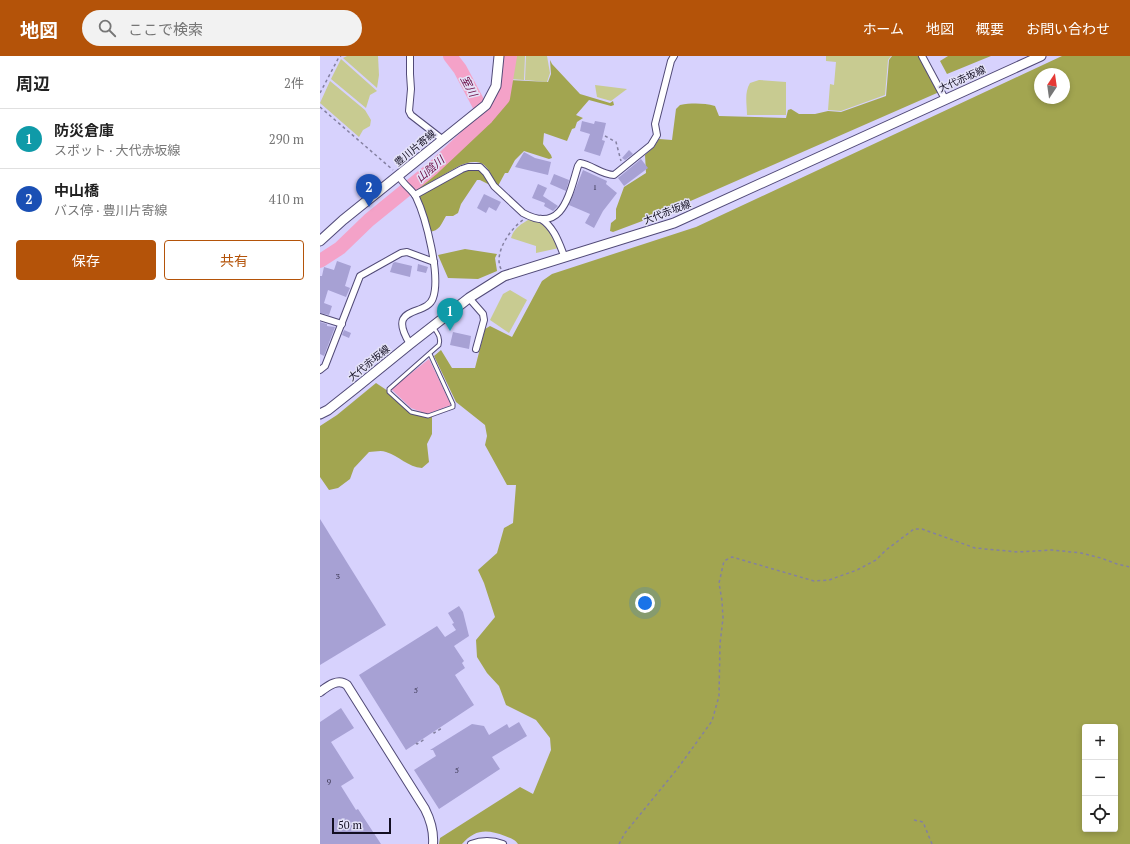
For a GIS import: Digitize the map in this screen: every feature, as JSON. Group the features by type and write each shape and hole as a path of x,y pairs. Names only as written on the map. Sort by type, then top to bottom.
{"main road":[{"name":"豊川片寄線","path":"320,241 343,220 486,105 496,86 499,56"},
{"name":"大代赤坂線","path":"320,414 328,410 469,298 504,276 674,223 1041,56"}],"street":[{"path":"410,56 411,89 409,111 411,115 442,139"},
{"path":"540,219 551,218 563,209 580,163 586,164 609,175 614,175 651,145 657,134 655,124 671,61 674,56"},
{"path":"922,56 946,99"},
{"path":"414,194 462,169 468,167 480,168 486,173 494,186 523,213 547,223 556,236 565,258"},
{"path":"399,176 401,181 414,194 421,211 434,262 436,281 433,299 428,305 410,312 404,317 402,326 404,334 410,344"},
{"path":"320,370 325,366 358,280 363,273 401,252 407,252 434,262"},
{"path":"469,298 483,314 484,320 476,349"},
{"path":"320,317 342,324"},
{"path":"320,692 338,682 343,682 347,685 425,809 431,822 433,844"},
{"path":"471,844 478,841 490,840 503,844"}],"lane":[{"path":"430,354 453,404 453,408 428,416 411,412 389,392 389,389 439,345 439,337 433,326"}],"path":[{"path":"320,93 339,57 341,56"},
{"path":"320,107 399,176"},
{"path":"605,136 616,142 623,168"},
{"path":"504,276 499,265 499,258 506,237 517,224 529,216"},
{"path":"620,844 625,833 678,768 712,721 719,696 720,644 723,618 719,583 724,561 726,559 732,556 814,581 829,580 857,570 876,560 886,550 914,529 922,529 975,548 1018,552 1052,550 1081,553 1130,567"},
{"path":"434,732 442,728"},
{"path":"416,743 417,744 426,739"},
{"path":"914,820 923,822 932,844"}],"green space":[{"path":"347,56 378,56 379,75 377,88 343,58"},
{"path":"515,56 525,56 524,80 510,79"},
{"path":"526,56 547,56 550,73 547,82 525,80"},
{"path":"826,56 891,56 888,60 885,95 841,111 828,110 830,84 834,85 836,62 826,61"},
{"path":"892,56 919,56 937,90 937,93 661,214 613,232 610,231 611,223 616,219 616,209 624,187 646,173 645,155 654,147 659,139 672,140 676,109 680,105 706,104 715,106 719,116 786,118 788,110 791,109 799,114 815,114 828,111 841,112 886,96 889,60"},
{"path":"948,56 991,56 947,74 940,61"},
{"path":"1062,56 1130,56 1130,844 518,844 511,838 493,832 482,832 472,835 462,844 439,844 440,838 520,787 533,794 551,750 550,738 536,720 506,705 499,686 487,673 477,657 476,640 495,617 484,583 478,570 497,553 504,528 513,523 516,485 507,485 485,445 487,436 485,425 456,402 434,356 441,350 452,368 475,368 485,329 490,326 512,337 542,281 552,274 696,227 1034,69 1034,104 1070,104 1070,68 1036,68"},
{"path":"341,59 377,91 370,95 366,108 331,79"},
{"path":"550,60 580,94 610,103 613,101 614,105 611,106 589,100 576,115 583,118 577,122 575,128 572,129 567,141 544,133 543,144 552,158 549,159 524,151 515,160 508,173 505,173 498,186 483,164 473,162 459,166 415,191 415,189 463,146 487,122 504,99 509,80 548,82 551,74"},
{"path":"759,80 786,82 786,115 747,115 746,99 748,87 750,83"},
{"path":"330,81 365,110 371,120 370,126 363,130 359,137 320,103"},
{"path":"595,85 627,89 611,101 597,97"},
{"path":"470,169 481,170 490,185 477,180 461,204 458,213 453,216 446,216 438,229 429,232 418,196 462,171"},
{"path":"530,219 545,226 559,248 536,253 536,246 511,238 516,229"},
{"path":"465,249 497,254 495,258 497,271 478,279 448,278 438,255"},
{"path":"510,290 527,300 509,333 490,320 503,294"},
{"path":"376,383 388,391 412,412 432,416 432,434 427,444 429,462 422,468 408,464 386,452 369,452 354,468 350,479 338,488 329,490 320,477 320,426 337,415"}],"shaded area":[{"path":"429,359 451,405 427,414 411,408 391,389"}],"building":[{"path":"582,121 594,124 595,121 606,123 602,140 605,141 600,156 584,151 590,134 580,131"},
{"path":"629,150 633,154 625,160 622,158"},
{"path":"524,152 535,158 551,162 548,175 515,167"},
{"path":"641,159 648,168 624,186 618,178"},
{"path":"583,170 607,181 606,184 617,193 603,211 594,228 585,223 590,214 569,205"},
{"path":"554,174 569,180 566,191 550,184"},
{"path":"538,184 547,188 543,196 558,206 553,211 544,206 545,203 532,198"},
{"path":"484,194 501,202 496,211 489,207 486,213 477,208"},
{"path":"337,261 351,266 345,286 350,288 346,297 328,290 324,303 332,306 329,315 320,313 320,276 322,276 324,267 334,270"},
{"path":"395,262 412,266 410,277 390,272 393,263"},
{"path":"418,264 428,267 426,273 417,271"},
{"path":"320,322 327,324 327,326 335,327 324,356 320,354"},
{"path":"344,330 351,333 349,338 342,335"},
{"path":"453,332 471,336 469,349 450,345"},
{"path":"320,519 386,625 320,665"},
{"path":"459,606 463,612 469,636 454,646 464,661 462,663 465,668 455,675 474,705 406,750 359,675 437,626 445,637 456,630 448,613"},
{"path":"341,708 354,728 331,742 354,778 341,786 356,810 358,809 381,844 320,844 320,722"},
{"path":"519,722 527,736 492,757 500,769 439,809 414,770 436,756 433,750 430,750 472,724 484,726 489,735 507,724 509,728"}],"waterway":[{"name":"室川","path":"450,56 460,69 486,118"},
{"name":"山陰川","path":"320,261 340,248 369,220 433,168 486,118 503,98 510,56"}],"place":[{"name":"中山橋","path":"369,207"},
{"name":"防災倉庫","path":"450,331"}]}
